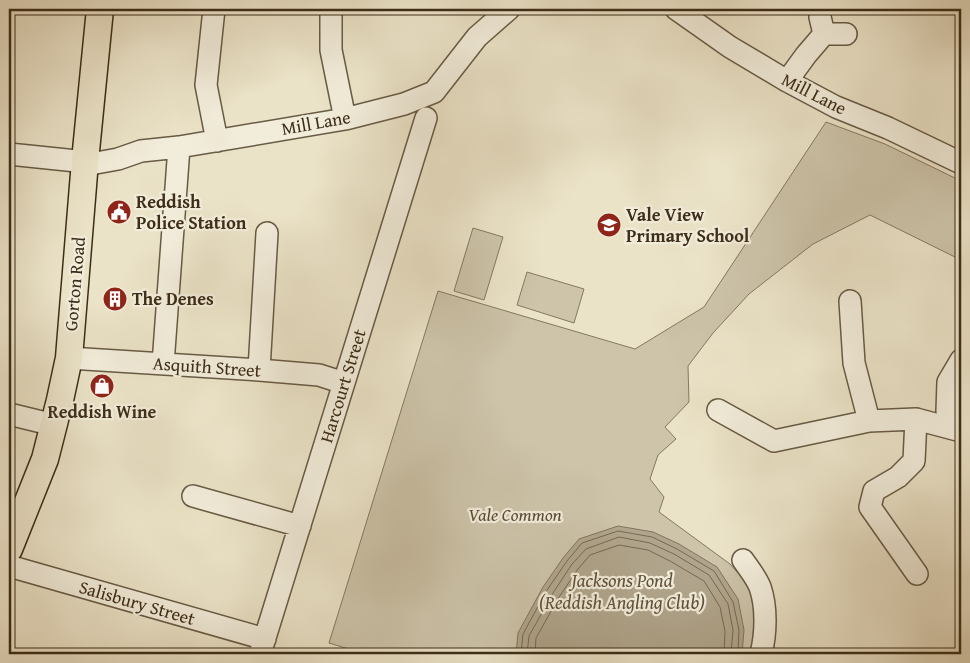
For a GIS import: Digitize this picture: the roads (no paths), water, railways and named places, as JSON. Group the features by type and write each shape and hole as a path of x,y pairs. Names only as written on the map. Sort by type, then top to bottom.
{"main road":[{"name":"Gorton Road","path":"10,543 45,459 69,358 87,136 100,9"}],"street":[{"path":"214,9 206,86 217,140"},
{"path":"331,9 331,50 345,119"},
{"name":"Mill Lane","path":"9,154 96,163 141,152 345,119 404,104 434,92 477,37 509,9"},
{"name":"Mill Lane","path":"676,9 730,47 787,81 836,107 888,128 961,163"},
{"path":"787,81 806,55 822,26 846,34"},
{"name":"Harcourt Street","path":"262,647 426,118"},
{"path":"87,136 98,144 111,148 141,152"},
{"path":"163,364 179,147"},
{"path":"259,370 267,233"},
{"path":"850,301 854,363 869,421"},
{"name":"Asquith Street","path":"69,358 259,370 320,376 344,383"},
{"path":"958,429 947,411 948,382 961,360"},
{"path":"718,410 774,441 869,421 916,419 958,429"},
{"path":"9,414 54,424"},
{"path":"916,419 914,462 898,477 874,491 870,507 917,574"},
{"path":"193,496 300,526"},
{"path":"743,560 755,578 762,596 765,617 761,654"},
{"name":"Salisbury Street","path":"9,566 262,647"}],"water":[{"name":"Jacksons Pond (Reddish Angling Club)","path":"618,526 653,532 679,544 717,567 738,599 744,630 742,654 516,654 518,633 543,587 563,558 579,539"}],"place":[{"name":"Reddish Police Station","path":"119,212"},
{"name":"Vale View Primary School","path":"609,225"},
{"name":"The Denes","path":"115,299"},
{"name":"Reddish Wine","path":"102,386"}],"park label":[{"name":"Vale Common","path":"515,515"}]}
